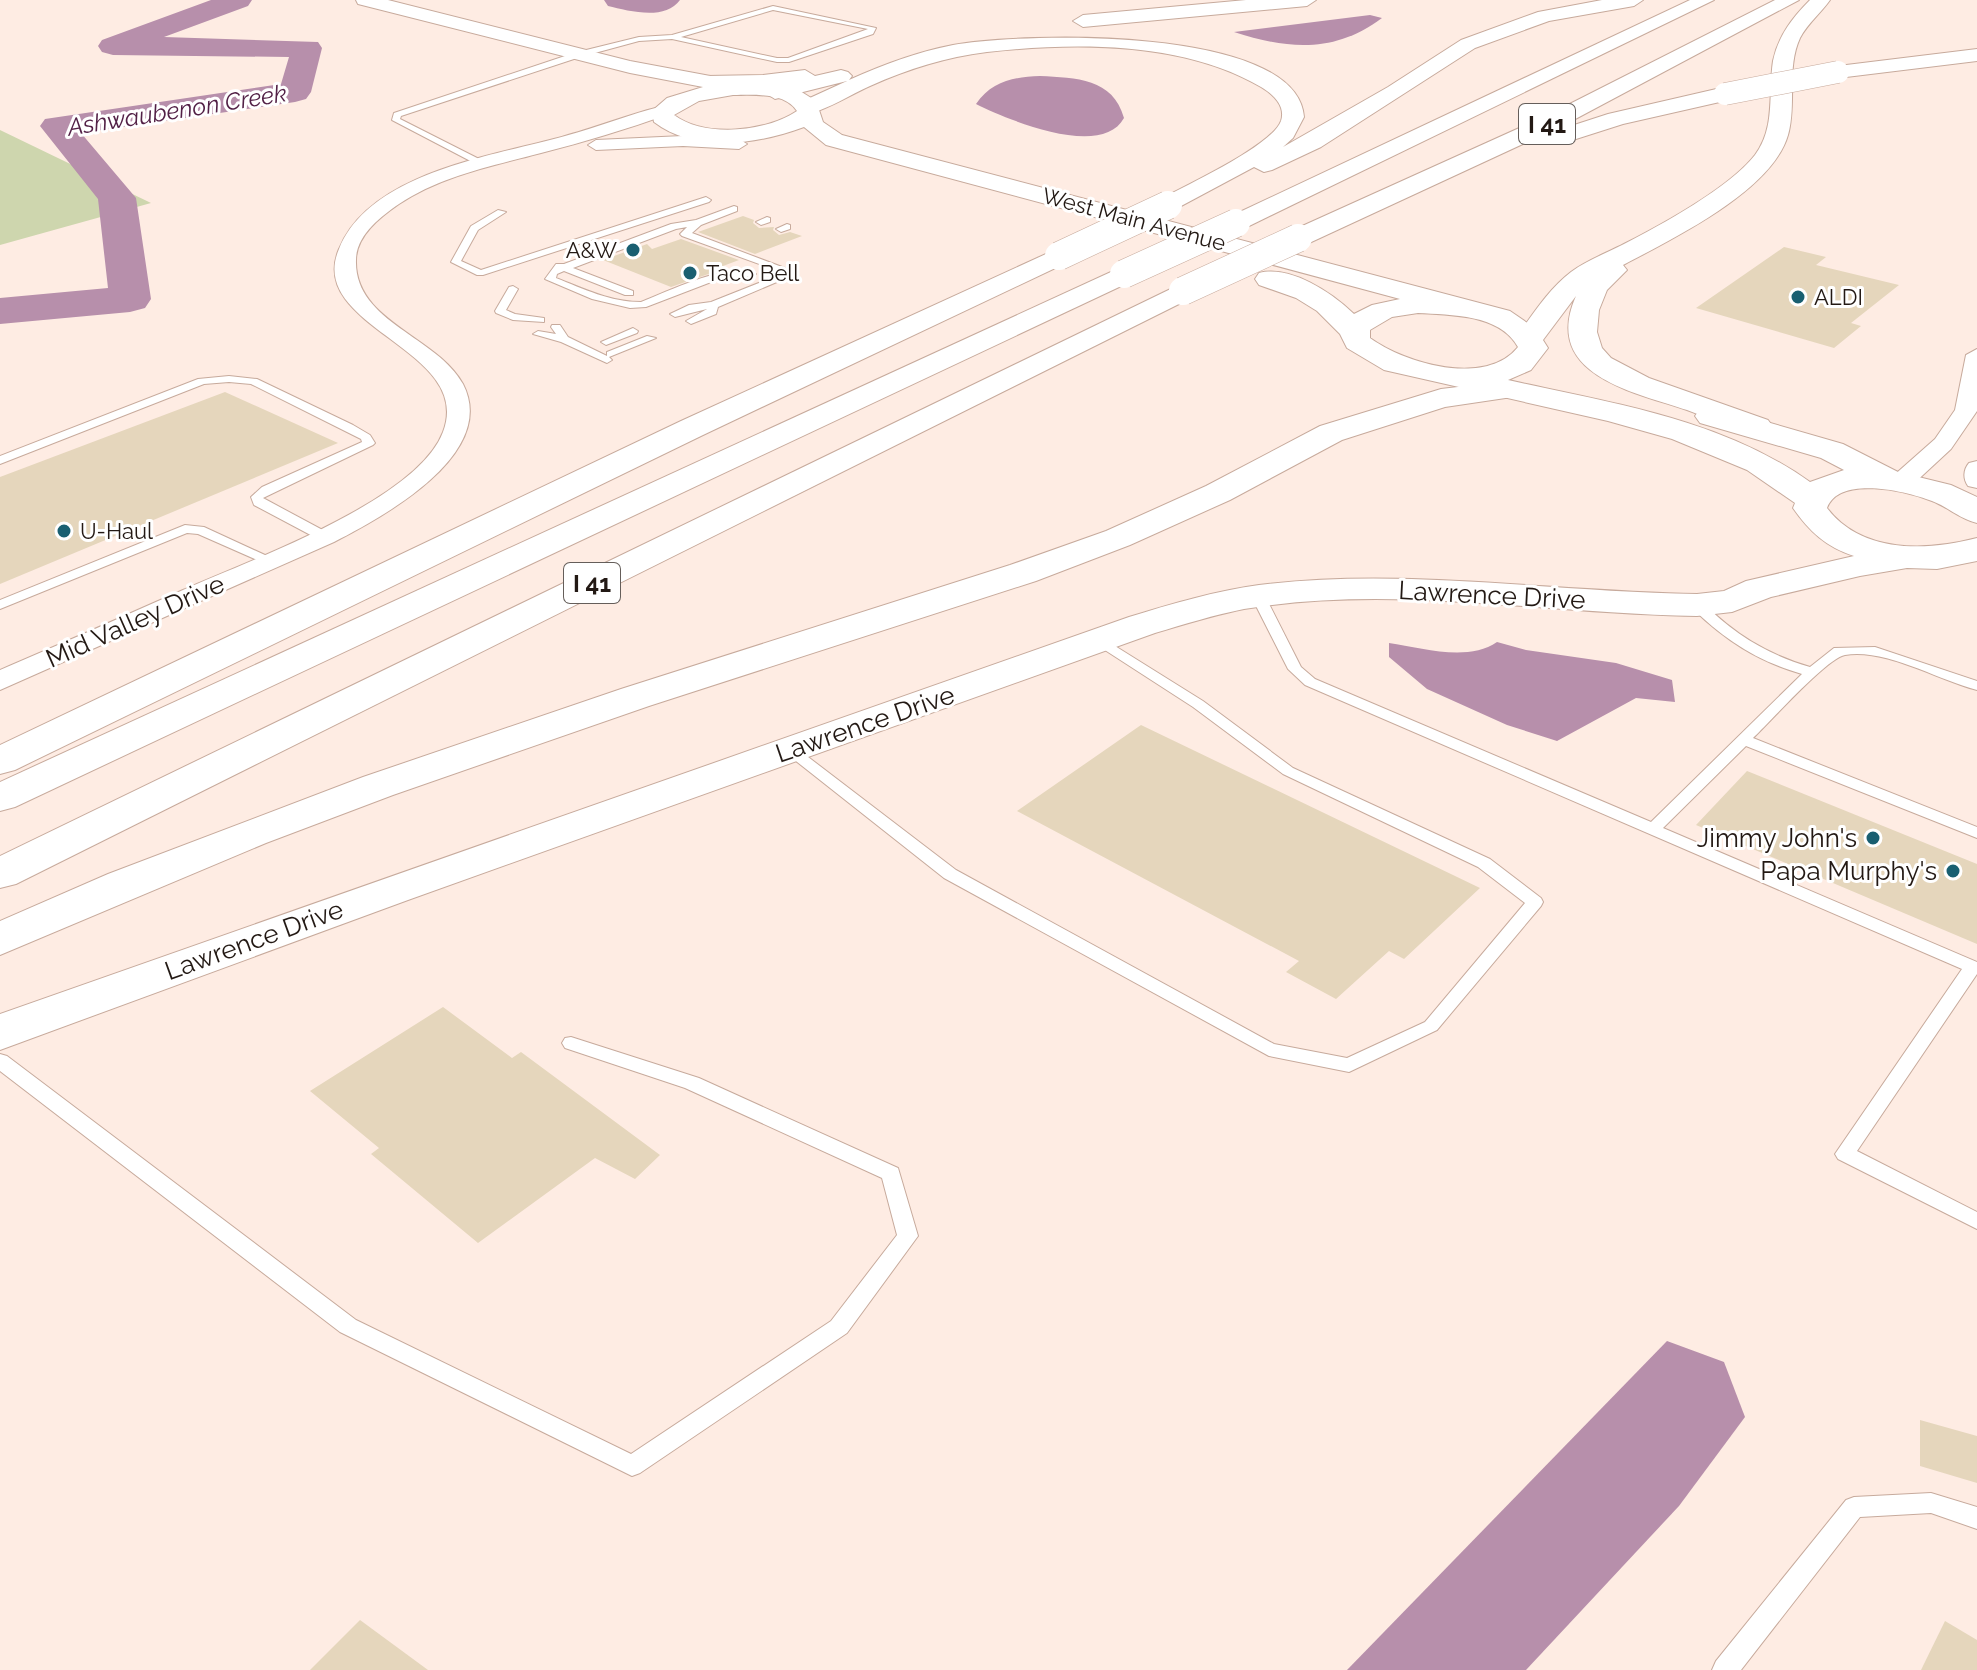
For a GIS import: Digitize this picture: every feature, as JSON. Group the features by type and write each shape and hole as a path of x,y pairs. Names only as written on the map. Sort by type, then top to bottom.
{"main road":[{"path":"340,0 460,47"},
{"path":"365,0 577,55 707,82 771,91 803,101 809,110"},
{"path":"707,82 800,77 862,58 1032,26 1307,0"},
{"name":"I 41","path":"0,798 1236,223 1705,0"},
{"name":"I 41","path":"0,874 1183,291 1556,120 1790,0"},
{"path":"1544,355 1577,280 1730,188 1763,160 1774,144 1782,122 1782,58 1787,42 1792,30 1821,0"},
{"path":"0,761 692,428 1063,242 1168,205 1313,142 1468,44 1520,23 1625,1"},
{"path":"695,132 745,134 788,127 809,110 884,71 923,58 988,46 1055,42 1115,44 1194,55 1248,72 1283,93 1292,104 1293,121 1285,134 1269,148 1168,205"},
{"path":"666,108 712,92 771,91 831,80 896,53 935,43"},
{"path":"1298,238 1371,217 1512,154 1616,119 1838,72 1977,55"},
{"path":"496,57 641,85 664,94 666,108 662,117 667,123 715,140 782,151"},
{"name":"West Main Avenue","path":"809,110 821,133 834,140 1471,309"},
{"name":"West Main Avenue","path":"809,155 1038,220"},
{"name":"West Main Avenue","path":"1063,242 1303,289 1323,300 1354,332 1357,342 1374,357 1403,369 1439,375"},
{"path":"1619,257 1613,270 1589,296 1581,325 1583,345 1594,360 1639,386 1832,451 1895,481 1946,495 1977,513"},
{"path":"1354,332 1360,322 1373,314 1393,308 1431,305 1471,309 1518,327 1544,355 1600,388 1757,427"},
{"path":"1186,505 1355,395 1439,375 1499,373 1529,358 1544,355"},
{"path":"1439,375 1626,416 1708,442 1774,472 1811,504 1823,525 1849,542 1977,568"},
{"path":"0,939 210,848 359,791 1023,573 1118,538 1218,493 1331,433 1441,398 1508,390"},
{"path":"1759,589 1788,554 1816,492 1837,482 1895,481"},
{"name":"Lawrence Drive","path":"0,1033 1099,640 1200,607 1258,596 1323,590 1392,589 1697,605 1732,601 1759,589 1860,565 1960,556 1977,549"}],"street":[{"path":"480,163 546,148 666,108"},
{"path":"546,148 695,132"},
{"path":"546,148 683,141 739,144"},
{"name":"Mid Valley Drive","path":"0,681 325,537 374,512 417,480 443,451 458,417 457,395 450,381 371,314 355,296 346,274 348,248 364,225 393,201 431,180 480,163"},
{"path":"1895,481 1943,444 1966,410 1977,355"},
{"path":"1966,410 1977,434"},
{"path":"1977,468 1977,481"}],"lane":[{"path":"480,163 396,120 397,115 577,55 639,39 672,37 773,8 872,28 870,32 789,60 672,37"},
{"path":"501,212 474,228 456,262 480,273 706,200"},
{"path":"734,209 698,223 674,226 563,268 553,272 550,279 616,305 629,306 642,305 718,276 751,274"},
{"path":"675,314 693,307 713,305 793,273 685,234 698,223"},
{"path":"707,242 718,237"},
{"path":"727,249 739,245"},
{"path":"531,256 629,293"},
{"path":"513,289 500,311 513,317 540,320"},
{"path":"691,321 712,312 713,305"},
{"path":"513,317 521,327"},
{"path":"556,327 564,339"},
{"path":"606,342 633,331"},
{"path":"538,334 564,339 609,357 651,338"},
{"path":"0,460 202,381 253,381 349,427 366,437 369,443 257,497 258,502 325,537"},
{"path":"0,605 185,529 200,530 271,561"},
{"path":"1258,596 1295,669 1310,682 1973,967 1845,1154 1977,1221"},
{"path":"1697,605 1744,648 1772,661 1812,672"},
{"path":"790,750 950,874 1269,1050 1349,1065 1431,1026 1535,902 1484,863 1288,771 1198,704 1099,640"},
{"path":"1653,829 1812,672 1839,651 1875,651 1977,686"},
{"path":"1744,740 1977,833"},
{"path":"0,1061 348,1326 632,1466 839,1327 908,1236 891,1173 692,1083 571,1043"},
{"path":"1725,1670 1854,1507 1931,1503 1977,1518"}],"green space":[{"path":"0,130 151,203 0,245"}],"shaded area":[{"path":"1370,15 1382,18 1364,30 1328,43 1291,45 1234,32"},
{"path":"1040,76 1079,80 1102,88 1119,105 1124,118 1113,130 1076,136 1031,126 976,104 996,85"},
{"path":"1497,642 1526,650 1616,663 1672,680 1675,702 1636,698 1557,741 1507,725 1427,689 1389,657 1389,643 1459,652 1485,648"},
{"path":"1667,1341 1724,1362 1745,1417 1679,1506 1526,1670 1347,1670"}],"building":[{"path":"743,216 754,220 753,223 759,228 774,227 773,230 779,235 790,232 802,236 755,254 698,232"},
{"path":"681,239 739,260 671,287 603,260 647,244 652,249"},
{"name":"ALDI","path":"1784,247 1826,257 1816,265 1899,285 1851,323 1861,326 1834,348 1696,308"},
{"name":"U-Haul","path":"225,392 338,443 0,584 0,477"},
{"path":"1141,725 1480,888 1404,959 1389,951 1336,999 1286,972 1299,961 1017,811"},
{"path":"1747,771 1977,864 1977,944 1696,825"},
{"path":"443,1007 512,1058 521,1052 660,1155 635,1179 595,1158 478,1243 371,1154 379,1148 310,1091"},
{"path":"1920,1420 1977,1436 1977,1483 1920,1466"},
{"path":"360,1620 428,1670 310,1670"},
{"path":"1945,1621 1977,1640 1977,1670 1921,1670"}],"waterway":[{"name":"Ashwaubenon Creek","path":"0,311 130,299 117,198 57,126 295,92 307,48 113,46 238,0"},
{"name":"Ashwaubenon Creek","path":"618,0 651,5 666,0"}],"place":[{"name":"A&W","path":"633,250"},
{"name":"Taco Bell","path":"690,273"},
{"name":"ALDI","path":"1798,297"},
{"name":"U-Haul","path":"64,531"},
{"name":"Jimmy John's","path":"1873,838"},
{"name":"Papa Murphy's","path":"1953,871"}]}
